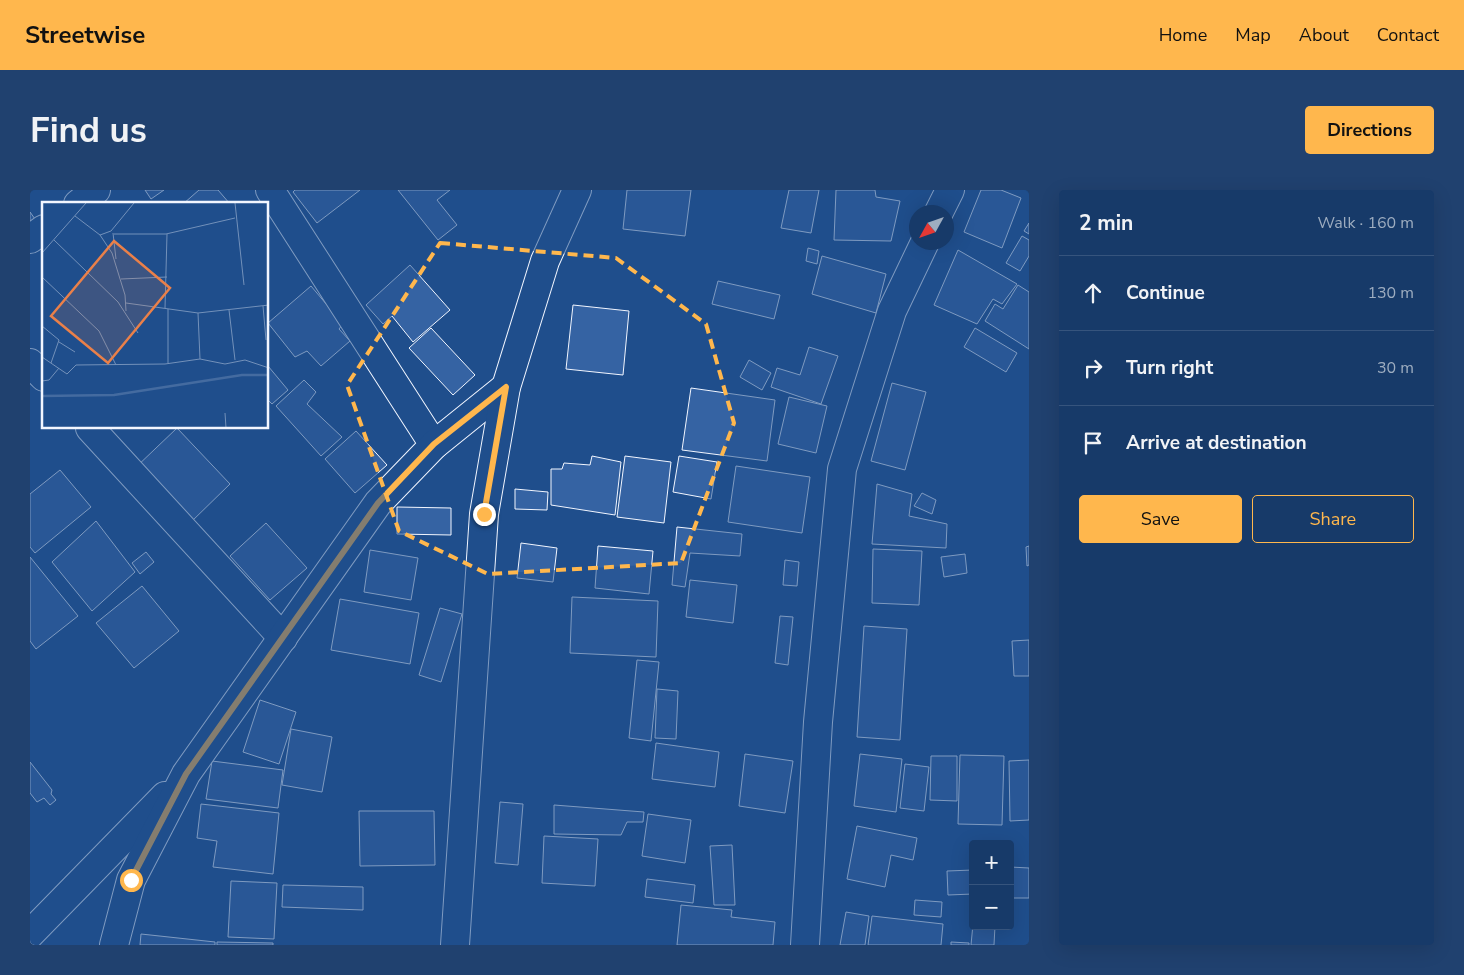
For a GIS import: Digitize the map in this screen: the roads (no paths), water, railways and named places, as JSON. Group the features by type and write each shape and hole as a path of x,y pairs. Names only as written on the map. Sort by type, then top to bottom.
{"street":[{"path":"81,202 96,190"},
{"path":"270,190 434,444"},
{"path":"455,945 484,514 506,387 545,261 576,190"},
{"path":"942,205 950,190"},
{"path":"30,240 42,231"},
{"path":"805,945 818,722 842,469 892,311 921,250"},
{"path":"30,362 42,376"},
{"path":"114,945 131,880 186,774 378,503 434,444 506,387"},
{"path":"91,429 283,638"},
{"path":"30,934 186,774"}]}
